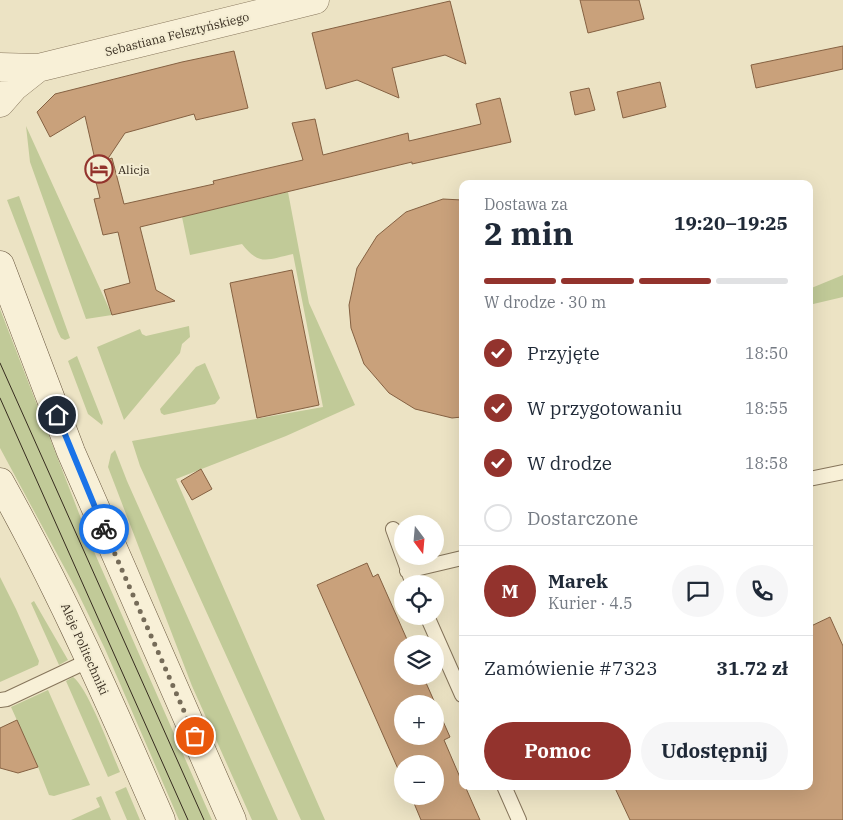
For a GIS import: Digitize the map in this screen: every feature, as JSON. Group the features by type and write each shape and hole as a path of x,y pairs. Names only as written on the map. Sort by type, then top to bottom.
{"main road":[{"name":"Sebastiana Felsztyńskiego","path":"0,67 38,68 315,0"},
{"name":"Sebastiana Felsztyńskiego","path":"0,103 14,87 38,68"},
{"path":"0,265 71,452 232,820"},
{"name":"Aleje Politechniki","path":"0,482 40,554 90,660 161,820"}],"lane":[{"path":"813,478 843,472"},
{"path":"393,529 409,575"},
{"path":"415,575 459,559"},
{"path":"431,625 459,688"},
{"path":"0,700 7,699 90,660"},
{"path":"506,790 519,820"}],"green space":[{"path":"26,126 112,315 86,319 30,162"},
{"path":"288,192 309,303 355,405 286,436 176,479 325,820 301,820 140,466 132,441 323,407 293,254 265,260 259,259 242,244 190,255 182,217"},
{"path":"19,196 70,338 65,340 61,338 58,332 7,200"},
{"path":"843,275 843,297 813,304 813,287"},
{"path":"0,309 92,547 212,820 179,820 105,649 76,589 0,448"},
{"path":"189,326 190,337 182,344 180,353 124,420 97,347 140,329 142,334 146,336"},
{"path":"77,356 103,422 102,425 88,414 68,361"},
{"path":"205,363 220,398 215,404 164,415 161,413 160,409 196,367"},
{"path":"115,450 127,481 278,820 252,820 192,686 108,467 111,454"},
{"path":"0,577 39,661 38,665 0,682"},
{"path":"34,601 68,660 59,665 31,603"},
{"path":"73,677 79,683 92,706 120,772 108,777 66,681"},
{"path":"48,690 90,785 54,796 49,795 11,707"},
{"path":"126,787 140,820 127,820 115,792"},
{"path":"101,796 111,820 71,820 100,807 96,798"}],"building":[{"path":"580,0 639,0 644,19 588,33"},
{"path":"450,1 466,64 445,55 392,68 399,98 357,80 326,89 312,33"},
{"path":"843,46 843,69 756,88 751,65"},
{"path":"234,51 248,108 196,120 194,114 125,133 107,160 112,158 124,204 214,184 213,181 303,160 292,123 315,119 323,155 408,133 409,141 481,124 476,104 500,98 511,142 412,164 412,162 140,227 156,290 175,301 112,315 104,290 130,283 118,232 103,235 94,199 100,198 92,166 96,164 85,116 50,137 37,112 55,94"},
{"path":"660,82 666,107 623,118 617,92"},
{"path":"589,88 595,110 575,115 570,92"},
{"path":"443,199 459,200 459,417 452,418 415,409 389,393 364,364 351,328 349,305 357,268 377,236 406,212"},
{"path":"292,270 319,405 257,418 230,283"},
{"path":"201,469 212,489 192,500 181,481"},
{"path":"367,563 373,577 378,574 394,610 394,625 401,625 405,635 394,635 394,685 427,685 431,695 394,695 394,745 444,745 444,740 459,775 459,790 467,790 480,820 421,820 415,805 444,805 444,755 394,755 394,760 317,585"},
{"path":"830,617 843,646 843,820 630,820 616,790 813,790 813,625"},
{"path":"17,720 38,767 18,773 0,768 0,728"},
{"path":"444,723 450,737 444,740"}],"tram line":[{"path":"0,363 204,820"},
{"path":"0,398 188,820"}],"way so far":[{"path":"104,529 195,736"}],"place":[{"name":"Alicja","path":"99,169"}],"route":[{"path":"57,415 104,529"}]}
